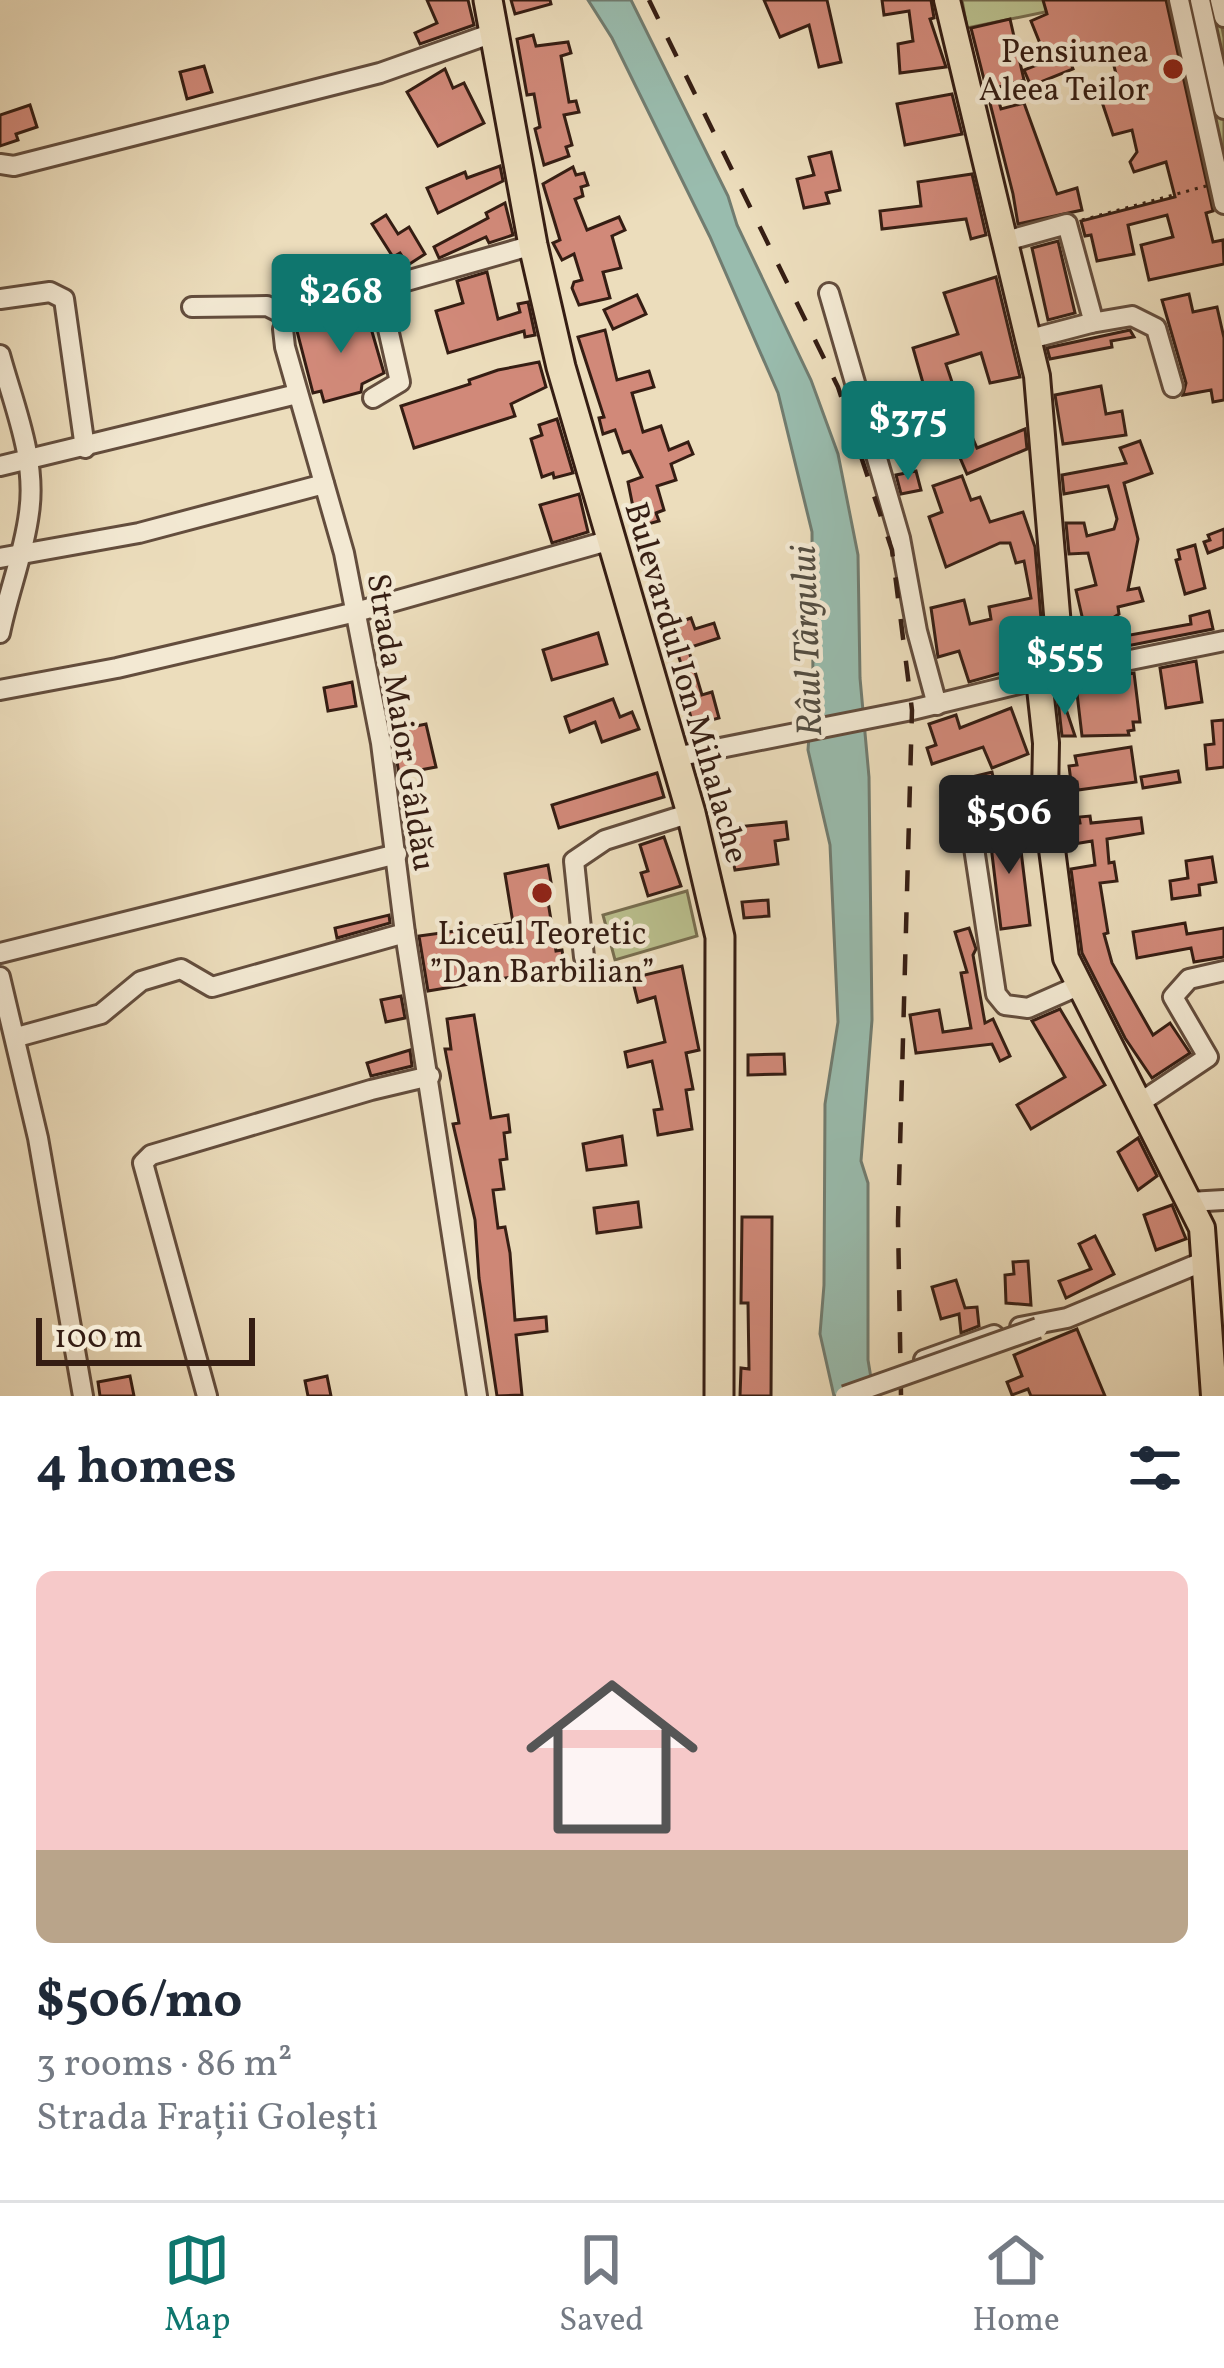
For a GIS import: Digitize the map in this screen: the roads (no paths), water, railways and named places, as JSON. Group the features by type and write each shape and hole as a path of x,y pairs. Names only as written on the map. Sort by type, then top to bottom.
{"highway":[{"name":"Bulevardul Ion Mihalache","path":"488,0 533,245 579,437 714,904 723,970 719,1396"}],"main road":[{"path":"947,0 1030,338 1047,468 1059,638 1047,677 1045,795 1066,958 1202,1228 1214,1396"}],"street":[{"path":"1179,0 1224,204"},
{"path":"1201,0 1224,109"},
{"path":"1220,0 1224,17"},
{"path":"0,164 14,166 380,73 494,33"},
{"path":"1006,241 1067,224 1091,323"},
{"path":"192,307 266,306 289,316 533,245"},
{"path":"373,398 400,382 379,289"},
{"path":"0,299 50,292 64,299 85,448"},
{"path":"830,293 900,538 917,632 937,704"},
{"name":"Strada Maior Gâldău","path":"289,316 283,329 297,394 356,612 397,854 405,933 477,1396"},
{"path":"1030,338 1132,316 1156,328 1173,387"},
{"path":"0,356 29,461 29,516 9,557 0,633"},
{"path":"0,466 297,394"},
{"path":"9,557 140,533 324,484"},
{"path":"0,690 356,612 610,540"},
{"path":"675,757 1224,641"},
{"path":"584,957 574,861 597,833 691,813"},
{"path":"971,828 996,994 1005,1005 1028,1008 1078,986"},
{"path":"0,952 397,854"},
{"path":"17,1037 100,1014 155,975 181,969 212,987 405,933"},
{"path":"1138,1104 1208,1057 1173,997 1196,975 1224,971"},
{"path":"0,976 17,1037 83,1396"},
{"path":"207,1396 143,1163 151,1156 430,1076"},
{"path":"1189,1202 1224,1200"},
{"path":"845,1396 1067,1318 1207,1260"},
{"path":"916,1362 1036,1322 1067,1318"}],"railway":[{"path":"649,0 838,387 892,550 912,710 898,1221 901,1396"}],"place":[{"name":"Pensiunea Aleea Teilor","path":"1173,69"},
{"name":"Liceul Teoretic ”Dan Barbilian”","path":"542,893"}],"water label":[{"name":"Râul Târgului","path":"805,641"}]}
